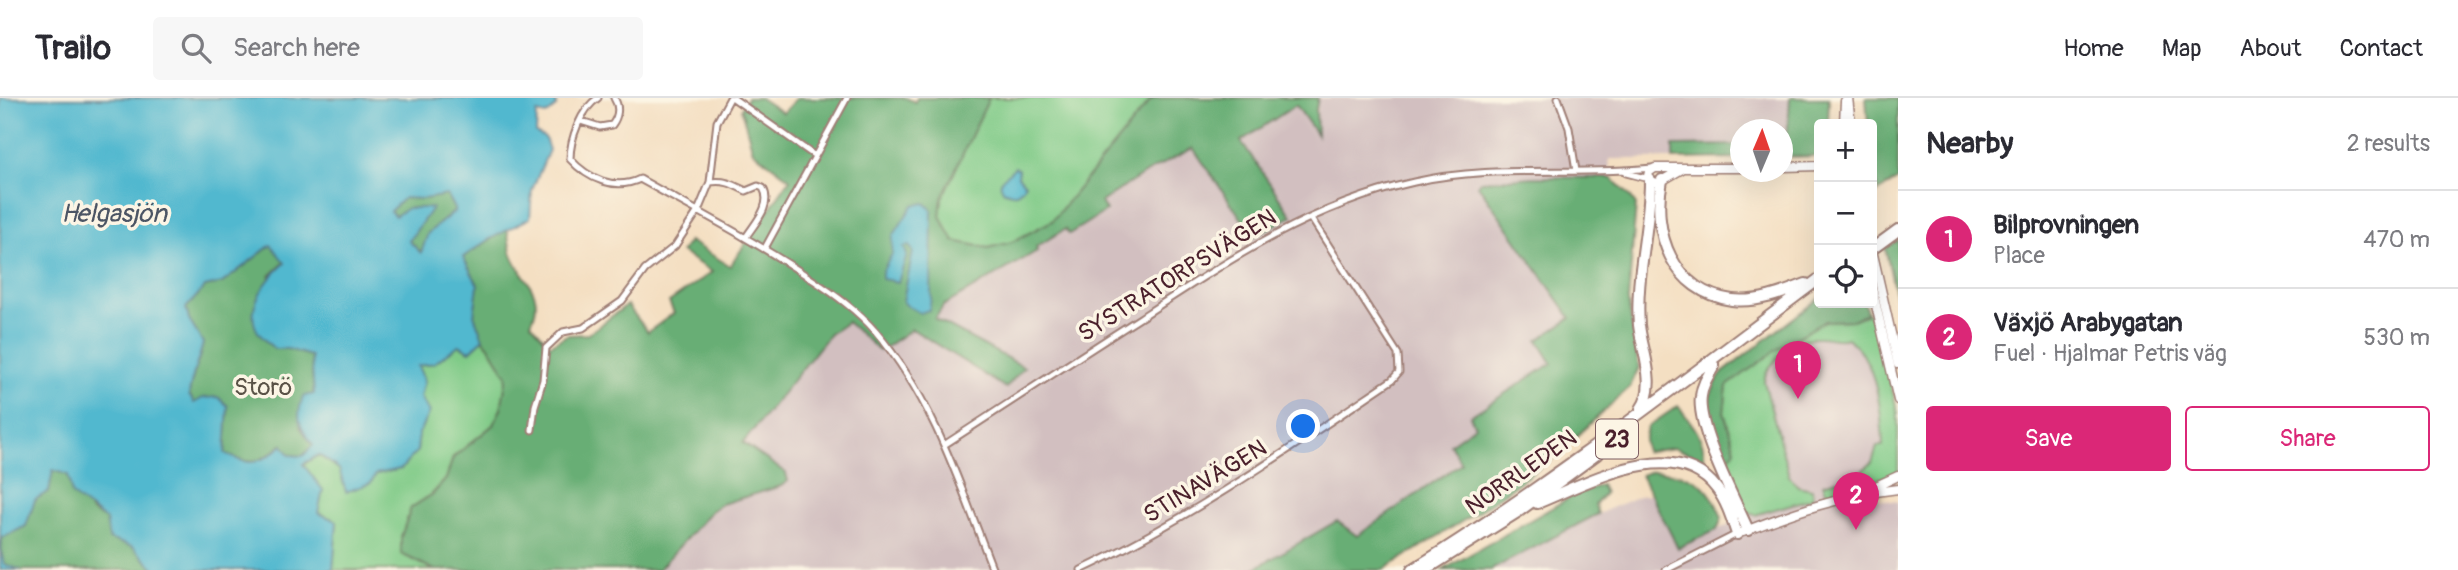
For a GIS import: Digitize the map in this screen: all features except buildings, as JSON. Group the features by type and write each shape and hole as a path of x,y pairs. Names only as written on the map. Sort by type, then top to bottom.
{"highway":[{"path":"1656,180 1661,237 1673,263 1682,275 1697,287 1714,296 1748,300 1766,298 1814,284"},
{"path":"1634,418 1644,406 1648,393 1648,375 1640,335 1639,300 1656,180"},
{"path":"1877,245 1892,232 1898,222"},
{"name":"NORRLEDEN","path":"1425,570 1518,511 1714,366 1814,286"},
{"name":"NORRLEDEN","path":"1412,570 1514,505 1814,286"},
{"path":"1714,366 1706,378 1701,396 1702,415 1743,532"},
{"path":"1518,511 1626,469 1649,464 1675,463 1696,471 1716,487 1743,532"}],"street":[{"path":"598,98 581,121 570,150 570,159 578,167 608,183 628,184 640,179 746,237 849,305 876,332 920,394 944,445 993,570"},
{"path":"581,121 600,127 612,125 618,110 614,98"},
{"path":"532,429 535,406 543,380 546,348 564,332 583,328 622,301 645,270 675,246 698,211 710,181 717,122 731,98 815,156"},
{"path":"765,248 847,98"},
{"path":"1558,98 1569,128 1576,171"},
{"path":"1845,119 1847,98"},
{"path":"1847,98 1850,119"},
{"path":"1793,167 1814,166"},
{"path":"1656,168 1664,173 1656,180 1649,172 1656,168"},
{"name":"SYSTRATORPSVÄGEN","path":"944,445 1266,238 1360,197 1416,181 1473,174 1730,168"},
{"name":"SYSTRATORPSVÄGEN","path":"1616,172 1656,180 1682,169"},
{"path":"710,181 732,182 746,191 758,186 763,188 767,200 764,210 746,237"},
{"name":"STINAVÄGEN","path":"1081,570 1134,545 1268,464 1392,380 1399,372 1398,354 1311,218"},
{"path":"1877,271 1898,364"},
{"path":"1877,308 1898,400"},
{"path":"1861,494 1898,477"},
{"path":"1666,570 1743,532 1823,504 1861,494 1898,489"}],"shaded area":[{"path":"1318,98 1790,98 1789,119 1730,119 1730,145 1673,146 1673,159 1609,159 1611,178 1533,177 1481,181 1479,185 1571,318 1552,363 1470,416 1475,426 1461,462 1357,536 1337,521 1252,570 659,570 712,510 786,473 742,444 830,334 847,322 880,351 911,329 1006,388 1024,366 935,319 943,306 1037,252 1035,247 1065,228 1069,234 1105,212 1101,202 1147,172 1194,148 1291,216 1241,141 1296,105 1316,134"},
{"path":"1825,321 1861,340 1885,414 1886,446 1871,467 1877,499 1898,502 1898,570 1491,570 1598,514 1639,496 1650,495 1678,548 1756,512 1727,386"}],"green space":[{"path":"747,98 760,98 783,113 796,98 906,98 915,102 917,98 989,98 942,198 940,216 954,241 988,248 1012,242 1052,221 1155,98 1318,98 1317,135 1296,105 1241,141 1292,216 1254,237 1193,148 1147,172 1101,202 1106,211 1069,234 1065,229 1036,247 1037,251 943,306 935,319 1024,367 1006,388 912,329 880,351 847,322 830,334 743,443 786,473 788,481 781,486 722,504 712,510 658,570 435,570 401,554 401,537 411,508 433,494 446,479 453,458 493,425 501,409 507,376 483,339 474,315 478,285 463,257 507,229 512,254 535,295 535,312 531,323 550,345 567,335 588,334 627,305 648,332 674,313 669,302 712,272 681,252 689,241 730,266 790,179 753,151 741,109"},
{"path":"989,98 1155,98 1052,221 1012,242 988,248 954,241 940,216 942,198"},
{"path":"1790,98 1829,98 1828,119 1814,119 1814,156 1793,157 1793,119 1789,119"},
{"path":"1866,98 1898,98 1898,179 1878,192 1877,119 1868,119"},
{"path":"1730,145 1730,158 1673,159 1673,146"},
{"path":"1533,177 1611,178 1636,205 1628,301 1639,367 1630,387 1552,459 1479,511 1383,570 1252,570 1337,521 1357,536 1461,463 1450,444 1475,426 1470,416 1552,363 1538,340 1571,318 1478,185 1481,181"},
{"path":"447,195 455,211 428,233 422,253 409,241 431,208 395,216 390,211 404,198 423,199"},
{"path":"1898,240 1898,306 1885,248"},
{"name":"Storö","path":"271,245 285,262 270,276 274,348 311,356 314,395 300,427 313,445 303,456 290,455 282,445 268,456 249,462 225,453 228,406 194,403 189,394 203,343 189,320 186,308 205,287 222,283"},
{"path":"1814,302 1814,308 1866,308 1867,313 1853,320 1825,321 1776,350 1727,386 1724,412 1735,450 1724,462 1711,424 1709,397 1720,375"},
{"path":"1873,312 1898,413 1898,472 1860,486 1854,482 1854,476 1872,463 1877,446 1883,446 1876,387 1863,355 1848,338 1816,337 1801,342 1784,353 1770,367 1764,381 1789,476 1798,486 1812,489 1813,498 1755,515 1748,513 1724,462 1735,450 1724,412 1727,386 1776,350 1825,321 1853,320"},
{"path":"483,339 507,376 501,409 493,425 453,457 446,479 432,494 411,508 401,537 401,554 435,570 333,570 337,521 318,513 303,465 318,455 339,469 376,474 401,469 417,451 419,433 428,412 420,397 424,381 418,366 434,363 459,345 470,351"},
{"path":"1678,406 1700,437 1704,459 1674,448 1646,452 1644,441 1647,427"},
{"path":"53,470 68,475 91,511 106,520 110,539 133,547 156,570 21,570 4,564 2,537 26,526 35,500 49,491"},
{"path":"1651,471 1687,476 1704,487 1717,505 1722,518 1717,530 1678,548 1641,475"},
{"path":"1844,478 1845,486 1842,490 1827,494 1823,484"},
{"path":"1601,485 1605,493 1595,505 1598,514 1491,570 1443,570 1576,494"}],"water":[{"name":"Helgasjön","path":"0,98 557,98 556,107 546,115 537,113 536,133 545,138 549,150 532,190 530,218 488,240 463,257 478,285 474,315 483,339 470,351 459,345 434,363 418,366 424,381 420,397 429,412 419,433 417,451 401,469 376,474 371,483 346,492 339,469 319,455 303,464 323,490 318,513 337,521 333,570 156,570 133,547 109,539 106,520 72,495 68,475 53,470 49,491 35,500 26,526 2,538 4,564 21,570 0,570","holes":["447,195 455,211 428,233 421,253 409,241 432,208 408,208 395,216 390,211 404,198 423,199","271,245 285,263 260,294 255,304 254,323 274,349 288,349 311,356 314,394 303,396 299,417 313,445 303,456 290,455 283,445 269,456 249,462 225,453 228,406 218,397 203,398 194,403 189,395 203,343 189,320 186,308 205,287 222,283"]},
{"path":"1015,167 1025,184 1021,190 1013,193 1003,190 1000,184"},
{"path":"925,203 932,210 931,299 929,310 920,313 903,301 913,251 909,246 904,247 907,255 898,282 882,279 882,272 892,254 893,236 913,205"}],"place":[{"name":"Bilprovningen","path":"1798,399"},
{"name":"Växjö Arabygatan","path":"1856,530"}]}
